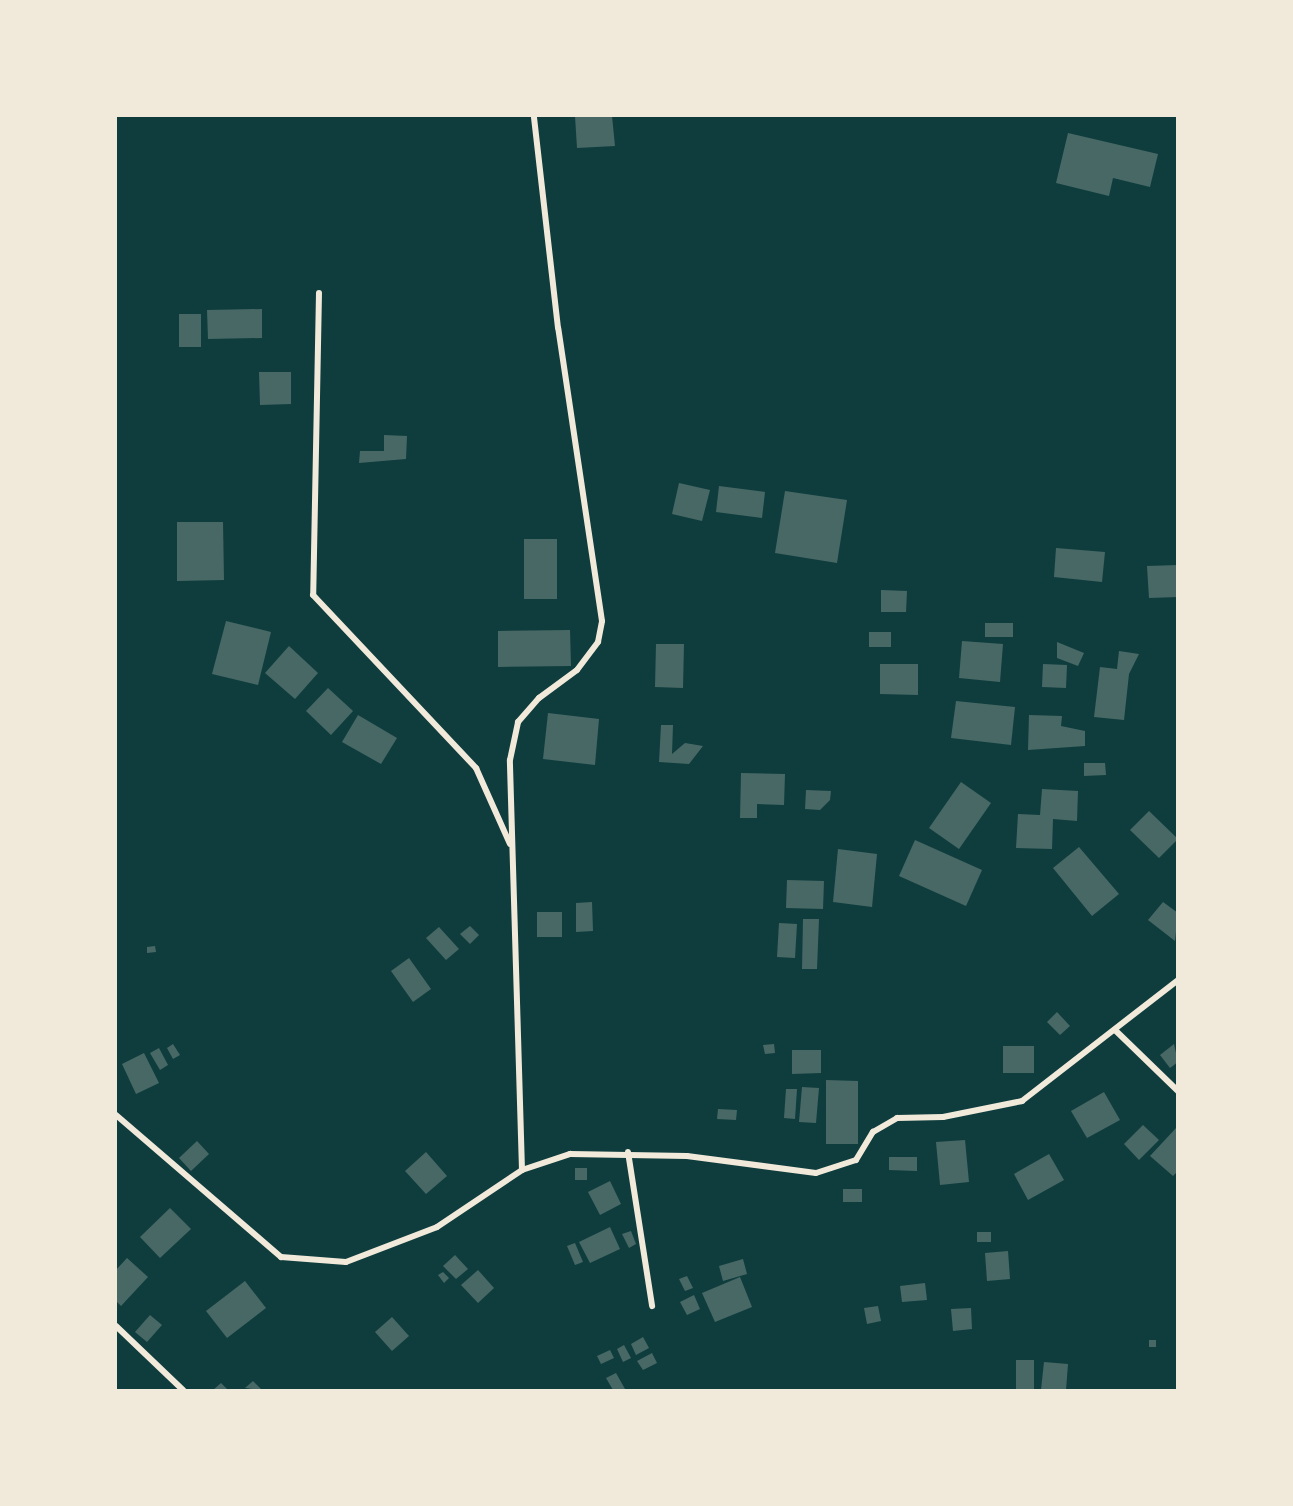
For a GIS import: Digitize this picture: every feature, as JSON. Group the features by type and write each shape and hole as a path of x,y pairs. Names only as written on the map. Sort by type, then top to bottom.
{"street":[{"path":"522,1170 510,760 519,722 539,698 578,670 598,642 602,621 558,328 534,116"},
{"path":"319,293 313,595 476,768 511,846"},
{"path":"116,1115 280,1257 302,1262 346,1262 436,1227 522,1170 570,1154 628,1152 764,1162 816,1173 856,1160 873,1132 897,1118 943,1117 1022,1101 1178,980"},
{"path":"1115,1030 1178,1092"},
{"path":"628,1152 652,1306"},
{"path":"116,1326 183,1390"}],"building":[{"path":"575,116 612,116 615,146 577,148"},
{"path":"1068,133 1158,154 1150,187 1113,178 1109,196 1056,183"},
{"path":"262,309 262,338 208,339 207,310"},
{"path":"179,314 201,314 201,347 179,347"},
{"path":"259,372 291,372 291,404 260,405"},
{"path":"384,435 407,436 406,459 359,463 360,451 384,451"},
{"path":"679,483 710,490 702,521 672,514"},
{"path":"719,486 765,492 762,518 716,512"},
{"path":"785,491 847,500 837,563 775,553"},
{"path":"177,522 223,522 224,580 177,581"},
{"path":"524,539 557,539 557,599 524,599"},
{"path":"1056,548 1105,552 1102,582 1054,577"},
{"path":"1178,565 1178,597 1149,598 1147,566"},
{"path":"881,590 907,591 906,612 881,612"},
{"path":"226,621 271,632 258,685 212,674"},
{"path":"985,623 1013,623 1013,637 985,637"},
{"path":"570,630 571,666 498,667 498,631"},
{"path":"869,632 891,632 891,647 869,647"},
{"path":"962,641 1003,644 1000,682 959,678"},
{"path":"1057,642 1084,653 1078,666 1057,658"},
{"path":"656,644 684,644 683,688 655,687"},
{"path":"289,646 318,673 295,699 265,673"},
{"path":"1119,651 1139,654 1129,674 1124,720 1094,717 1100,667 1117,669"},
{"path":"880,664 918,664 918,695 880,694"},
{"path":"1043,664 1067,665 1066,688 1042,687"},
{"path":"328,688 353,711 331,735 306,711"},
{"path":"956,701 1015,707 1011,745 951,738"},
{"path":"548,713 599,719 595,765 543,759"},
{"path":"358,715 397,738 381,764 342,742"},
{"path":"1029,715 1062,716 1061,726 1085,731 1085,746 1028,750"},
{"path":"661,725 673,725 672,754 685,743 703,746 689,764 659,762"},
{"path":"1084,763 1105,763 1106,775 1084,776"},
{"path":"741,773 785,774 784,805 757,804 757,818 740,818"},
{"path":"961,782 991,803 959,849 929,828"},
{"path":"1042,789 1078,791 1077,821 1053,819 1052,849 1016,848 1018,814 1040,815"},
{"path":"806,790 831,791 830,800 820,810 805,809"},
{"path":"1149,811 1178,839 1159,858 1130,830"},
{"path":"915,840 982,870 966,906 899,876"},
{"path":"1079,847 1119,894 1092,916 1053,868"},
{"path":"838,849 877,854 872,907 833,902"},
{"path":"787,880 824,881 823,909 786,908"},
{"path":"592,902 593,931 576,932 576,903"},
{"path":"1163,902 1178,913 1175,941 1148,920"},
{"path":"537,912 562,912 562,937 537,937"},
{"path":"803,919 819,919 817,969 802,969"},
{"path":"779,923 797,924 795,958 777,957"},
{"path":"470,926 479,935 470,944 460,934"},
{"path":"439,927 459,949 446,960 426,938"},
{"path":"155,946 156,952 147,953 147,947"},
{"path":"409,958 431,989 413,1002 391,971"},
{"path":"1057,1012 1070,1026 1060,1035 1047,1022"},
{"path":"173,1044 180,1055 173,1059 167,1048"},
{"path":"774,1044 775,1053 765,1054 763,1045"},
{"path":"1174,1044 1178,1062 1170,1068 1160,1055"},
{"path":"1003,1046 1034,1046 1034,1073 1003,1073"},
{"path":"159,1048 168,1065 160,1070 150,1053"},
{"path":"792,1050 821,1050 821,1073 792,1074"},
{"path":"144,1053 159,1083 136,1094 122,1064"},
{"path":"826,1080 858,1081 858,1144 826,1144"},
{"path":"802,1087 819,1088 816,1123 799,1122"},
{"path":"786,1089 797,1089 795,1119 784,1118"},
{"path":"1104,1092 1120,1120 1087,1138 1071,1111"},
{"path":"718,1109 737,1110 736,1120 717,1119"},
{"path":"1143,1125 1159,1140 1139,1160 1124,1144"},
{"path":"1176,1128 1178,1171 1173,1176 1150,1156"},
{"path":"965,1140 969,1182 940,1185 936,1142"},
{"path":"197,1141 209,1154 191,1171 179,1158"},
{"path":"426,1152 447,1176 426,1194 405,1171"},
{"path":"1049,1154 1064,1180 1028,1200 1014,1174"},
{"path":"889,1157 917,1157 917,1171 889,1170"},
{"path":"575,1168 587,1168 587,1180 575,1180"},
{"path":"610,1181 621,1204 600,1215 588,1192"},
{"path":"843,1189 862,1189 862,1202 843,1202"},
{"path":"170,1208 191,1229 160,1258 140,1237"},
{"path":"610,1227 620,1249 590,1263 579,1242"},
{"path":"631,1231 636,1244 629,1248 622,1234"},
{"path":"977,1232 991,1232 991,1242 977,1242"},
{"path":"575,1243 583,1262 575,1265 567,1246"},
{"path":"1008,1251 1010,1279 987,1281 985,1253"},
{"path":"455,1255 468,1269 456,1279 443,1266"},
{"path":"127,1258 148,1277 121,1306 116,1301 116,1270"},
{"path":"743,1259 747,1274 723,1281 719,1266"},
{"path":"478,1270 494,1288 478,1303 461,1285"},
{"path":"443,1272 449,1278 444,1283 438,1275"},
{"path":"687,1276 693,1288 685,1291 679,1279"},
{"path":"740,1277 752,1307 715,1322 702,1293"},
{"path":"245,1281 266,1308 227,1338 206,1311"},
{"path":"925,1283 927,1300 902,1302 900,1286"},
{"path":"694,1295 700,1309 687,1315 680,1302"},
{"path":"878,1306 881,1321 867,1324 864,1308"},
{"path":"971,1308 972,1329 953,1331 951,1309"},
{"path":"150,1315 162,1325 147,1342 135,1332"},
{"path":"392,1317 409,1336 392,1351 375,1332"},
{"path":"643,1337 649,1348 636,1355 631,1344"},
{"path":"1149,1340 1156,1340 1156,1347 1149,1347"},
{"path":"624,1345 631,1358 623,1362 617,1349"},
{"path":"610,1350 614,1358 601,1364 597,1356"},
{"path":"652,1353 657,1363 643,1370 637,1361"},
{"path":"1016,1360 1034,1360 1034,1390 1016,1390"},
{"path":"1044,1362 1068,1364 1066,1390 1041,1390"},
{"path":"616,1373 625,1389 613,1390 606,1378"},
{"path":"253,1381 261,1389 245,1388"},
{"path":"221,1383 228,1390 213,1390"}]}
